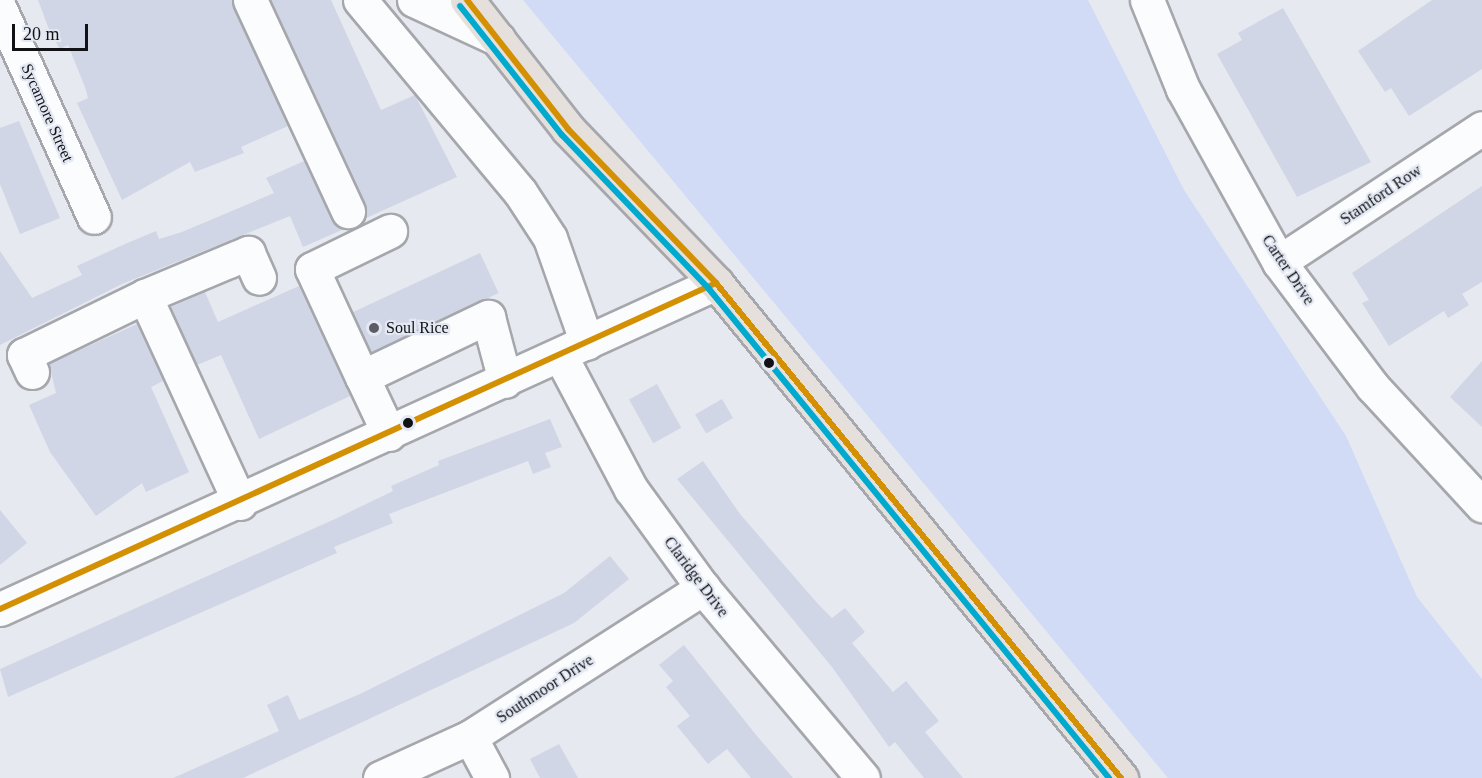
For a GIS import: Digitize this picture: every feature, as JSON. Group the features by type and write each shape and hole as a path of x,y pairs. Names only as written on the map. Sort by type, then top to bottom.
{"main road":[{"path":"466,0 568,129 716,283 1121,778"}],"street":[{"path":"250,0 348,211"},
{"name":"Claridge Drive","path":"360,0 520,192 550,238 574,349 631,489 703,588 863,778"},
{"path":"414,0 498,39"},
{"name":"Carter Drive","path":"1148,0 1183,89 1280,262 1373,387 1482,506"},
{"name":"Sycamore Street","path":"0,9 94,217"},
{"name":"Stamford Row","path":"1280,262 1482,128"},
{"path":"388,434 312,269 390,231"},
{"path":"33,372 24,355 145,296 248,253 259,278"},
{"path":"0,609 240,503 716,283"},
{"path":"145,296 240,503"},
{"path":"362,377 488,317 505,381"},
{"name":"Southmoor Drive","path":"380,778 470,737 703,588"},
{"path":"470,737 492,778"}],"shaded area":[{"path":"523,0 1088,0 1184,190 1346,436 1417,597 1482,679 1482,778 1168,778"}],"building":[{"path":"38,0 232,0 288,126 241,147 244,153 195,172 190,162 122,200 77,103 88,98 68,45 60,49 50,32"},
{"path":"271,0 331,0 381,110 415,95 457,177 364,219 365,203"},
{"path":"1432,0 1482,0 1482,69 1409,116 1391,88 1385,92 1358,51"},
{"path":"1283,8 1371,162 1297,197 1217,54 1242,40 1238,33"},
{"path":"19,121 60,218 20,234 0,184 0,128"},
{"path":"304,161 331,219 344,229 303,247 290,216 122,284 0,345 0,251 32,298 82,275 77,266 125,244 156,231 159,239 182,232 274,193 266,178"},
{"path":"1482,186 1482,282 1462,294 1469,305 1448,318 1444,311 1389,346 1362,303 1369,300 1352,273"},
{"path":"480,253 499,293 371,352 352,313"},
{"path":"299,286 350,396 259,439 221,355 197,365 171,307 205,292 218,322"},
{"path":"137,324 163,381 151,387 189,472 146,492 142,483 96,516 50,452 29,405 56,393 49,364"},
{"path":"1482,361 1482,427 1450,397"},
{"path":"657,384 681,428 653,443 629,400"},
{"path":"722,399 733,418 706,434 695,414"},
{"path":"550,419 562,447 545,453 551,467 533,474 528,461 389,514 393,523 334,547 337,553 8,697 0,669 335,519 393,491 391,486 439,465 438,461"},
{"path":"703,461 740,514 818,604 832,618 845,608 865,632 852,643 893,692 906,681 939,721 925,732 963,778 924,778 895,742 889,747 832,667 677,479"},
{"path":"0,510 27,543 0,565"},
{"path":"610,556 629,579 574,623 243,778 173,778 279,731 267,705 288,695 299,720 360,694 564,593"},
{"path":"684,645 793,778 751,778 727,749 708,764 677,726 690,716 666,687 673,681 659,665"},
{"path":"559,744 578,778 540,778 530,759"}],"transit line":[{"path":"467,0 568,129 716,283 1121,778"},
{"path":"460,6 562,135 709,289 1109,778"},
{"path":"0,609 716,283"}],"place":[{"name":"Soul Rice","path":"374,328"}]}
